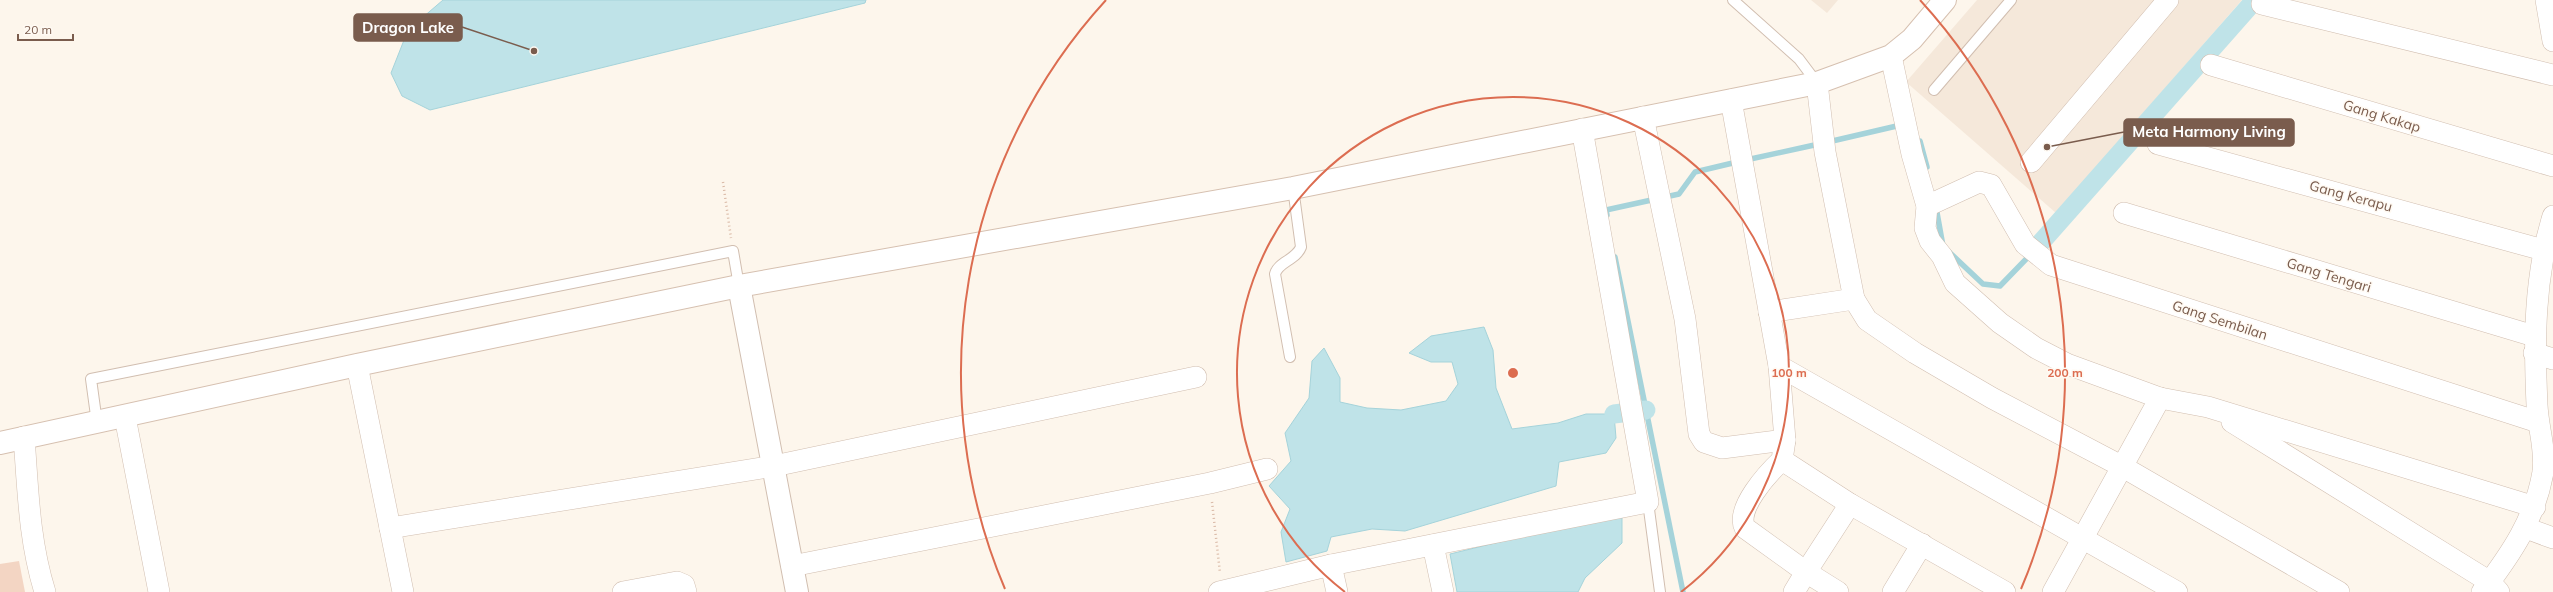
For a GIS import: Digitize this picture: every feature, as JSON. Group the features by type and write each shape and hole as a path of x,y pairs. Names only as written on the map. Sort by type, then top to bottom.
{"main road":[{"path":"0,443 125,417 357,365 738,286 1293,188 1817,83 1891,56 1912,39 1946,0"},
{"path":"738,286 774,466 797,592"}],"street":[{"path":"2031,162 2168,0"},
{"path":"2546,0 2553,41"},
{"path":"2262,4 2553,75"},
{"path":"1891,56 1906,124 1933,203 1925,228 1930,241 1942,256 1955,283 2000,323 2036,348 2066,364 2160,398 2208,407 2535,507"},
{"name":"Gang Kakap","path":"2211,65 2553,166"},
{"path":"1817,83 1825,152 1854,299 1868,320 1915,354 2036,422 2123,467 2339,592"},
{"path":"1731,100 1738,146 1779,366 1785,440 1782,460 1764,477 1743,513 1742,522 1745,528 1806,572 1838,592"},
{"path":"1643,117 1658,181 1685,319 1699,434 1704,442 1722,448 1785,440"},
{"path":"1222,592 1331,565 1648,502 1582,129"},
{"name":"Gang Kerapu","path":"2158,144 2543,250"},
{"name":"Gang Sembilan","path":"1933,203 1979,182 1991,185 2025,244 2052,265 2070,273 2538,422"},
{"name":"Gang Tengari","path":"2124,214 2541,349"},
{"path":"2208,407 2491,589 2526,528 2535,507 2548,450 2538,422 2546,274 2543,250 2553,216"},
{"path":"1769,312 1854,299"},
{"path":"357,365 403,592"},
{"path":"1779,366 2177,592"},
{"path":"390,528 774,466 1196,377"},
{"path":"2052,592 2123,467 2160,398"},
{"path":"125,417 159,592"},
{"path":"24,437 29,520 36,562 45,592"},
{"path":"1782,460 1850,504 2005,592"},
{"path":"792,566 1210,483 1267,469"},
{"path":"1794,592 1850,504"},
{"path":"2526,528 2553,538"},
{"path":"1893,592 1922,544"},
{"path":"1433,545 1443,592"},
{"path":"1331,565 1337,592"},
{"path":"623,592 677,582 684,585 686,592"}],"lane":[{"path":"1733,0 1799,59 1817,83"},
{"path":"1934,90 2012,0"},
{"path":"1290,357 1275,274 1279,267 1299,252 1301,247 1293,188"},
{"path":"97,423 91,378 733,251 738,286"},
{"path":"1648,502 1660,592"}],"path":[{"path":"723,182 733,251"},
{"path":"1210,483 1222,592"}],"shaded area":[{"path":"1811,0 1838,0 1827,13"},
{"path":"1977,0 2242,0 2056,213 1906,82"}],"water":[{"path":"443,0 866,0 865,3 430,110 402,96 391,73 408,30"},
{"path":"1484,327 1493,350 1496,388 1512,429 1558,423 1586,414 1614,414 1616,438 1606,453 1559,462 1556,486 1405,531 1372,529 1331,537 1327,551 1286,562 1281,532 1290,509 1269,486 1291,461 1285,433 1309,398 1312,361 1324,348 1340,378 1340,402 1367,408 1401,410 1446,401 1458,384 1452,362 1431,362 1409,353 1431,336"},
{"path":"1622,512 1622,543 1585,578 1578,592 1457,592 1450,554"}],"building":[{"path":"19,561 25,592 0,592 0,564"}],"waterway":[{"path":"2036,248 2255,0"},
{"path":"1828,142 1901,125"},
{"path":"1920,141 1927,167"},
{"path":"1746,160 1819,144"},
{"path":"1607,215 1606,210 1679,194 1695,172 1737,162"},
{"path":"1936,207 1943,246"},
{"path":"1949,252 1983,284 2000,286 2030,255"},
{"path":"1615,257 1683,592"},
{"path":"1614,414 1646,410"}],"place":[{"name":"Dragon Lake","path":"534,51"},
{"name":"Meta Harmony Living","path":"2047,147"}]}
